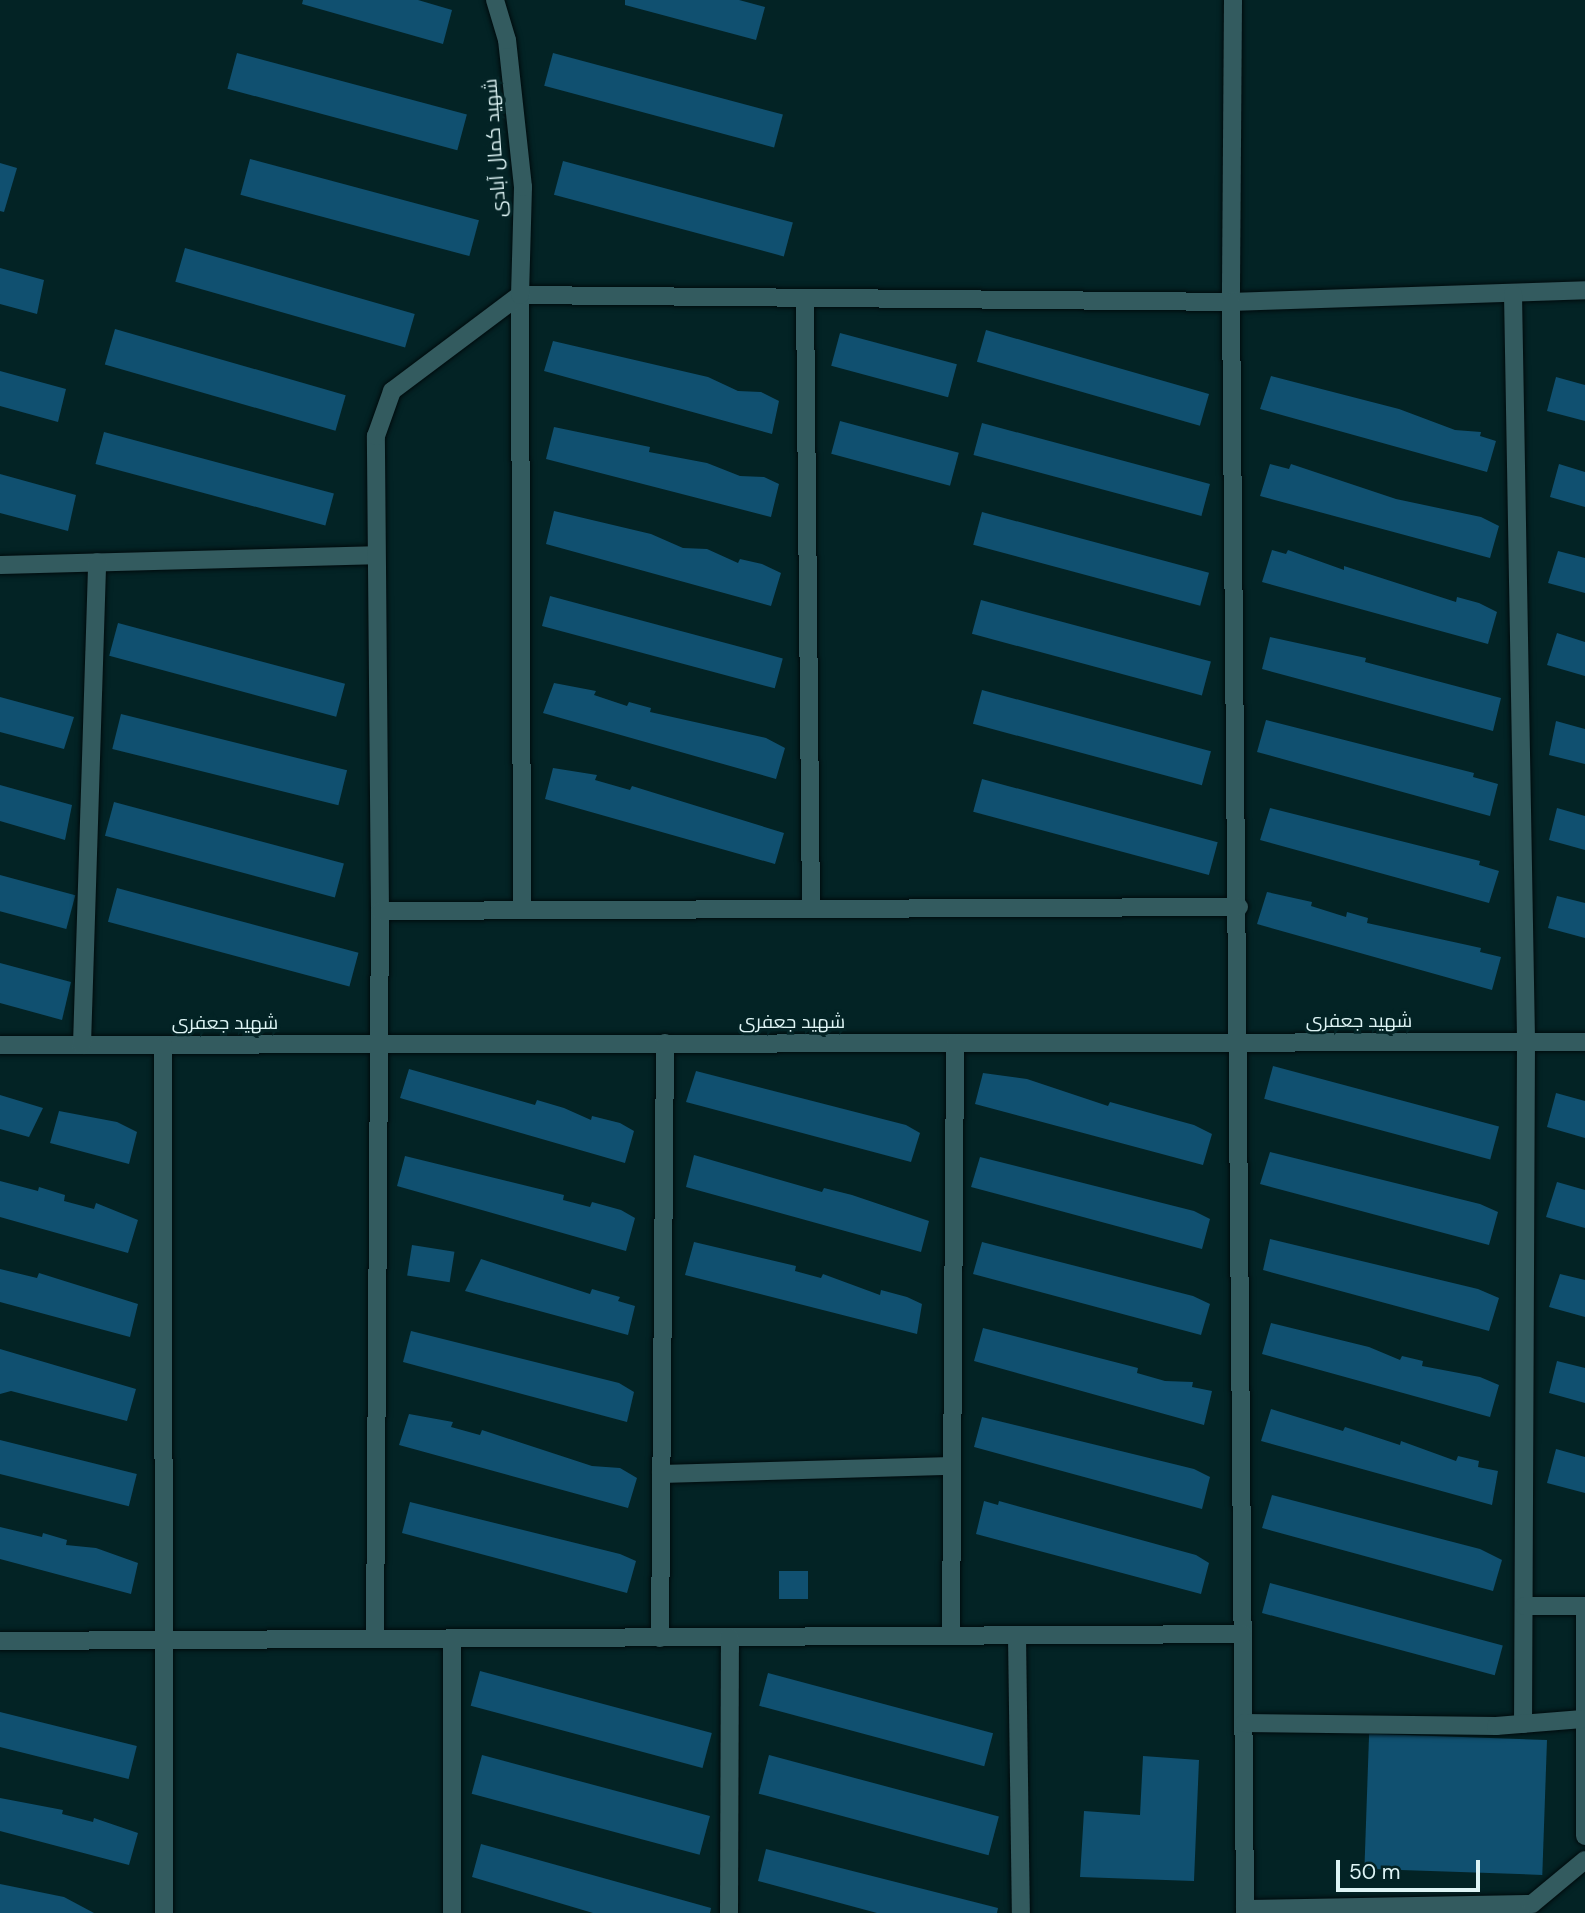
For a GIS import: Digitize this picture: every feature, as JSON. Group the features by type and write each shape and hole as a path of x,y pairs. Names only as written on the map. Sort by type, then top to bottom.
{"street":[{"name":"شهید کمال آبادی","path":"495,0 507,40 523,187 520,295 522,910"},
{"path":"1233,0 1231,302 1241,1042 1245,1911 1532,1904 1585,1860"},
{"path":"375,1639 380,1044 376,436 392,391 520,295 1231,302 1585,290"},
{"path":"1513,294 1527,1042 1524,1724"},
{"path":"805,298 811,908"},
{"path":"0,565 375,555"},
{"path":"82,1045 97,562"},
{"path":"380,911 1239,907"},
{"name":"شهید جعفری","path":"0,1045 1585,1042"},
{"path":"660,1638 665,1043"},
{"path":"950,1636 955,1043"},
{"path":"163,1045 164,1913"},
{"path":"662,1474 952,1466"},
{"path":"1524,1606 1585,1606 1585,1836"},
{"path":"0,1641 1244,1634"},
{"path":"1017,1636 1021,1913"},
{"path":"729,1913 730,1637"},
{"path":"452,1639 452,1913"},
{"path":"1244,1723 1524,1724 1583,1719"}],"building":[{"path":"303,0 418,0 452,10 443,44 302,4"},
{"path":"625,0 739,0 765,7 756,40 625,5"},
{"path":"237,53 467,115 457,150 227,89"},
{"path":"553,53 783,115 774,147 544,86"},
{"path":"250,159 479,220 469,256 240,195"},
{"path":"563,161 793,223 784,256 554,195"},
{"path":"0,163 17,168 4,212 0,211"},
{"path":"185,248 415,314 405,348 175,282"},
{"path":"0,268 44,280 37,314 0,304"},
{"path":"115,329 346,395 336,431 105,365"},
{"path":"986,330 1209,394 1200,426 977,362"},
{"path":"840,333 957,364 948,397 831,366"},
{"path":"553,341 708,377 738,391 761,392 779,401 772,434 544,371"},
{"path":"0,371 66,389 58,422 0,406"},
{"path":"1271,376 1399,409 1455,430 1481,432 1480,436 1496,441 1487,472 1260,409"},
{"path":"1556,377 1585,385 1585,421 1547,411"},
{"path":"840,421 959,453 950,486 831,454"},
{"path":"982,423 1210,484 1201,516 973,455"},
{"path":"554,427 650,447 649,452 707,463 740,476 764,477 779,484 771,517 546,459"},
{"path":"104,432 334,494 325,525 95,464"},
{"path":"1270,464 1289,469 1291,464 1396,499 1481,517 1499,526 1490,558 1260,496"},
{"path":"1559,464 1585,472 1585,507 1550,497"},
{"path":"0,474 76,495 68,531 0,513"},
{"path":"554,511 651,534 683,548 707,549 738,563 740,559 762,564 781,573 771,606 546,544"},
{"path":"982,512 1209,573 1200,606 973,545"},
{"path":"1272,550 1286,554 1288,550 1344,570 1344,566 1456,602 1457,597 1479,603 1497,612 1488,644 1262,582"},
{"path":"1558,551 1585,558 1585,593 1548,583"},
{"path":"550,596 783,658 775,688 542,626"},
{"path":"981,600 1211,662 1202,695 972,634"},
{"path":"118,623 345,684 336,717 109,656"},
{"path":"1557,633 1585,642 1585,676 1547,665"},
{"path":"1270,637 1366,658 1365,662 1501,698 1493,731 1262,669"},
{"path":"554,683 596,691 594,695 627,706 629,702 651,708 650,712 766,738 785,748 776,779 543,713"},
{"path":"982,690 1211,751 1202,785 973,724"},
{"path":"0,697 74,717 64,749 0,732"},
{"path":"121,714 347,770 338,805 112,749"},
{"path":"1266,720 1474,773 1473,777 1498,784 1490,816 1257,752"},
{"path":"1556,721 1585,729 1585,764 1549,755"},
{"path":"553,768 597,775 595,780 630,790 632,786 784,833 775,864 545,799"},
{"path":"982,779 1218,842 1209,875 973,812"},
{"path":"0,785 72,805 65,840 0,821"},
{"path":"114,802 344,864 335,897 105,836"},
{"path":"1270,808 1480,861 1479,865 1499,871 1489,903 1260,840"},
{"path":"1557,808 1585,816 1585,850 1549,840"},
{"path":"0,875 75,895 66,929 0,911"},
{"path":"117,888 358,953 349,987 108,922"},
{"path":"1267,892 1312,902 1311,906 1346,917 1347,912 1368,918 1367,923 1481,948 1480,952 1501,957 1492,990 1257,924"},
{"path":"1557,896 1585,903 1585,938 1548,928"},
{"path":"0,963 71,982 62,1020 0,1003"},
{"path":"1273,1066 1499,1127 1490,1159 1264,1099"},
{"path":"409,1069 535,1105 537,1100 591,1120 592,1116 620,1123 634,1131 625,1163 400,1098"},
{"path":"696,1071 906,1125 920,1133 911,1162 686,1102"},
{"path":"983,1073 1027,1079 1108,1106 1110,1102 1194,1125 1212,1134 1203,1165 975,1104"},
{"path":"1556,1093 1585,1101 1585,1138 1547,1127"},
{"path":"0,1095 43,1108 29,1137 0,1129"},
{"path":"59,1111 117,1122 137,1132 129,1164 50,1143"},
{"path":"1270,1152 1480,1204 1498,1212 1489,1245 1260,1184"},
{"path":"694,1155 822,1192 824,1188 852,1195 929,1221 921,1252 686,1187"},
{"path":"405,1156 564,1195 563,1200 590,1207 592,1202 621,1210 635,1218 626,1251 397,1186"},
{"path":"980,1157 1194,1211 1210,1219 1202,1249 971,1187"},
{"path":"0,1181 38,1191 39,1187 65,1195 64,1201 94,1209 96,1203 138,1220 128,1253 0,1217"},
{"path":"1557,1182 1585,1190 1585,1228 1546,1217"},
{"path":"1270,1239 1478,1289 1499,1298 1489,1331 1263,1270"},
{"path":"694,1242 796,1266 795,1271 821,1278 823,1274 880,1295 881,1290 907,1297 922,1304 917,1334 685,1275"},
{"path":"982,1242 1193,1296 1210,1304 1201,1335 973,1274"},
{"path":"412,1245 454,1252 450,1282 407,1276"},
{"path":"481,1259 590,1294 592,1289 620,1297 618,1301 635,1306 628,1335 465,1291"},
{"path":"0,1269 37,1278 39,1273 138,1304 130,1337 0,1302"},
{"path":"1560,1274 1585,1280 1585,1317 1549,1307"},
{"path":"1271,1323 1369,1347 1400,1360 1402,1356 1423,1361 1422,1366 1480,1377 1499,1385 1490,1417 1262,1354"},
{"path":"983,1328 1138,1368 1137,1373 1165,1381 1193,1382 1192,1387 1212,1391 1204,1425 974,1361"},
{"path":"411,1331 619,1383 634,1392 627,1422 403,1362"},
{"path":"0,1349 136,1389 127,1421 11,1391 0,1394"},
{"path":"1557,1361 1585,1368 1585,1403 1549,1393"},
{"path":"1271,1409 1343,1431 1345,1427 1400,1445 1401,1441 1456,1461 1458,1456 1479,1461 1478,1467 1498,1471 1492,1505 1261,1441"},
{"path":"409,1414 453,1422 451,1427 480,1435 482,1430 592,1466 620,1468 637,1478 628,1508 399,1445"},
{"path":"982,1417 1194,1469 1210,1477 1202,1509 974,1447"},
{"path":"0,1440 137,1474 129,1506 0,1474"},
{"path":"1556,1449 1585,1457 1585,1493 1547,1483"},
{"path":"1272,1495 1480,1549 1502,1560 1493,1591 1262,1528"},
{"path":"984,1501 998,1505 999,1501 1196,1555 1209,1563 1201,1594 976,1534"},
{"path":"410,1502 620,1554 636,1561 627,1593 402,1533"},
{"path":"0,1527 42,1537 43,1533 67,1540 66,1545 96,1548 138,1563 131,1594 0,1559"},
{"path":"779,1571 808,1571 808,1599 779,1599"},
{"path":"1270,1583 1503,1645 1495,1675 1262,1613"},
{"path":"480,1671 712,1733 703,1768 471,1706"},
{"path":"768,1673 993,1733 984,1766 759,1706"},
{"path":"0,1712 137,1746 129,1779 0,1747"},
{"path":"1369,1734 1547,1740 1542,1875 1364,1869"},
{"path":"482,1755 710,1816 700,1855 472,1794"},
{"path":"769,1755 999,1817 989,1855 759,1794"},
{"path":"1143,1756 1199,1760 1194,1881 1080,1877 1084,1811 1140,1815"},
{"path":"0,1798 63,1810 62,1814 93,1822 94,1818 138,1833 129,1865 0,1831"},
{"path":"481,1844 711,1908 710,1913 593,1913 472,1877"},
{"path":"766,1849 998,1908 997,1913 877,1913 758,1881"},
{"path":"0,1884 64,1897 94,1913 0,1913"}]}
